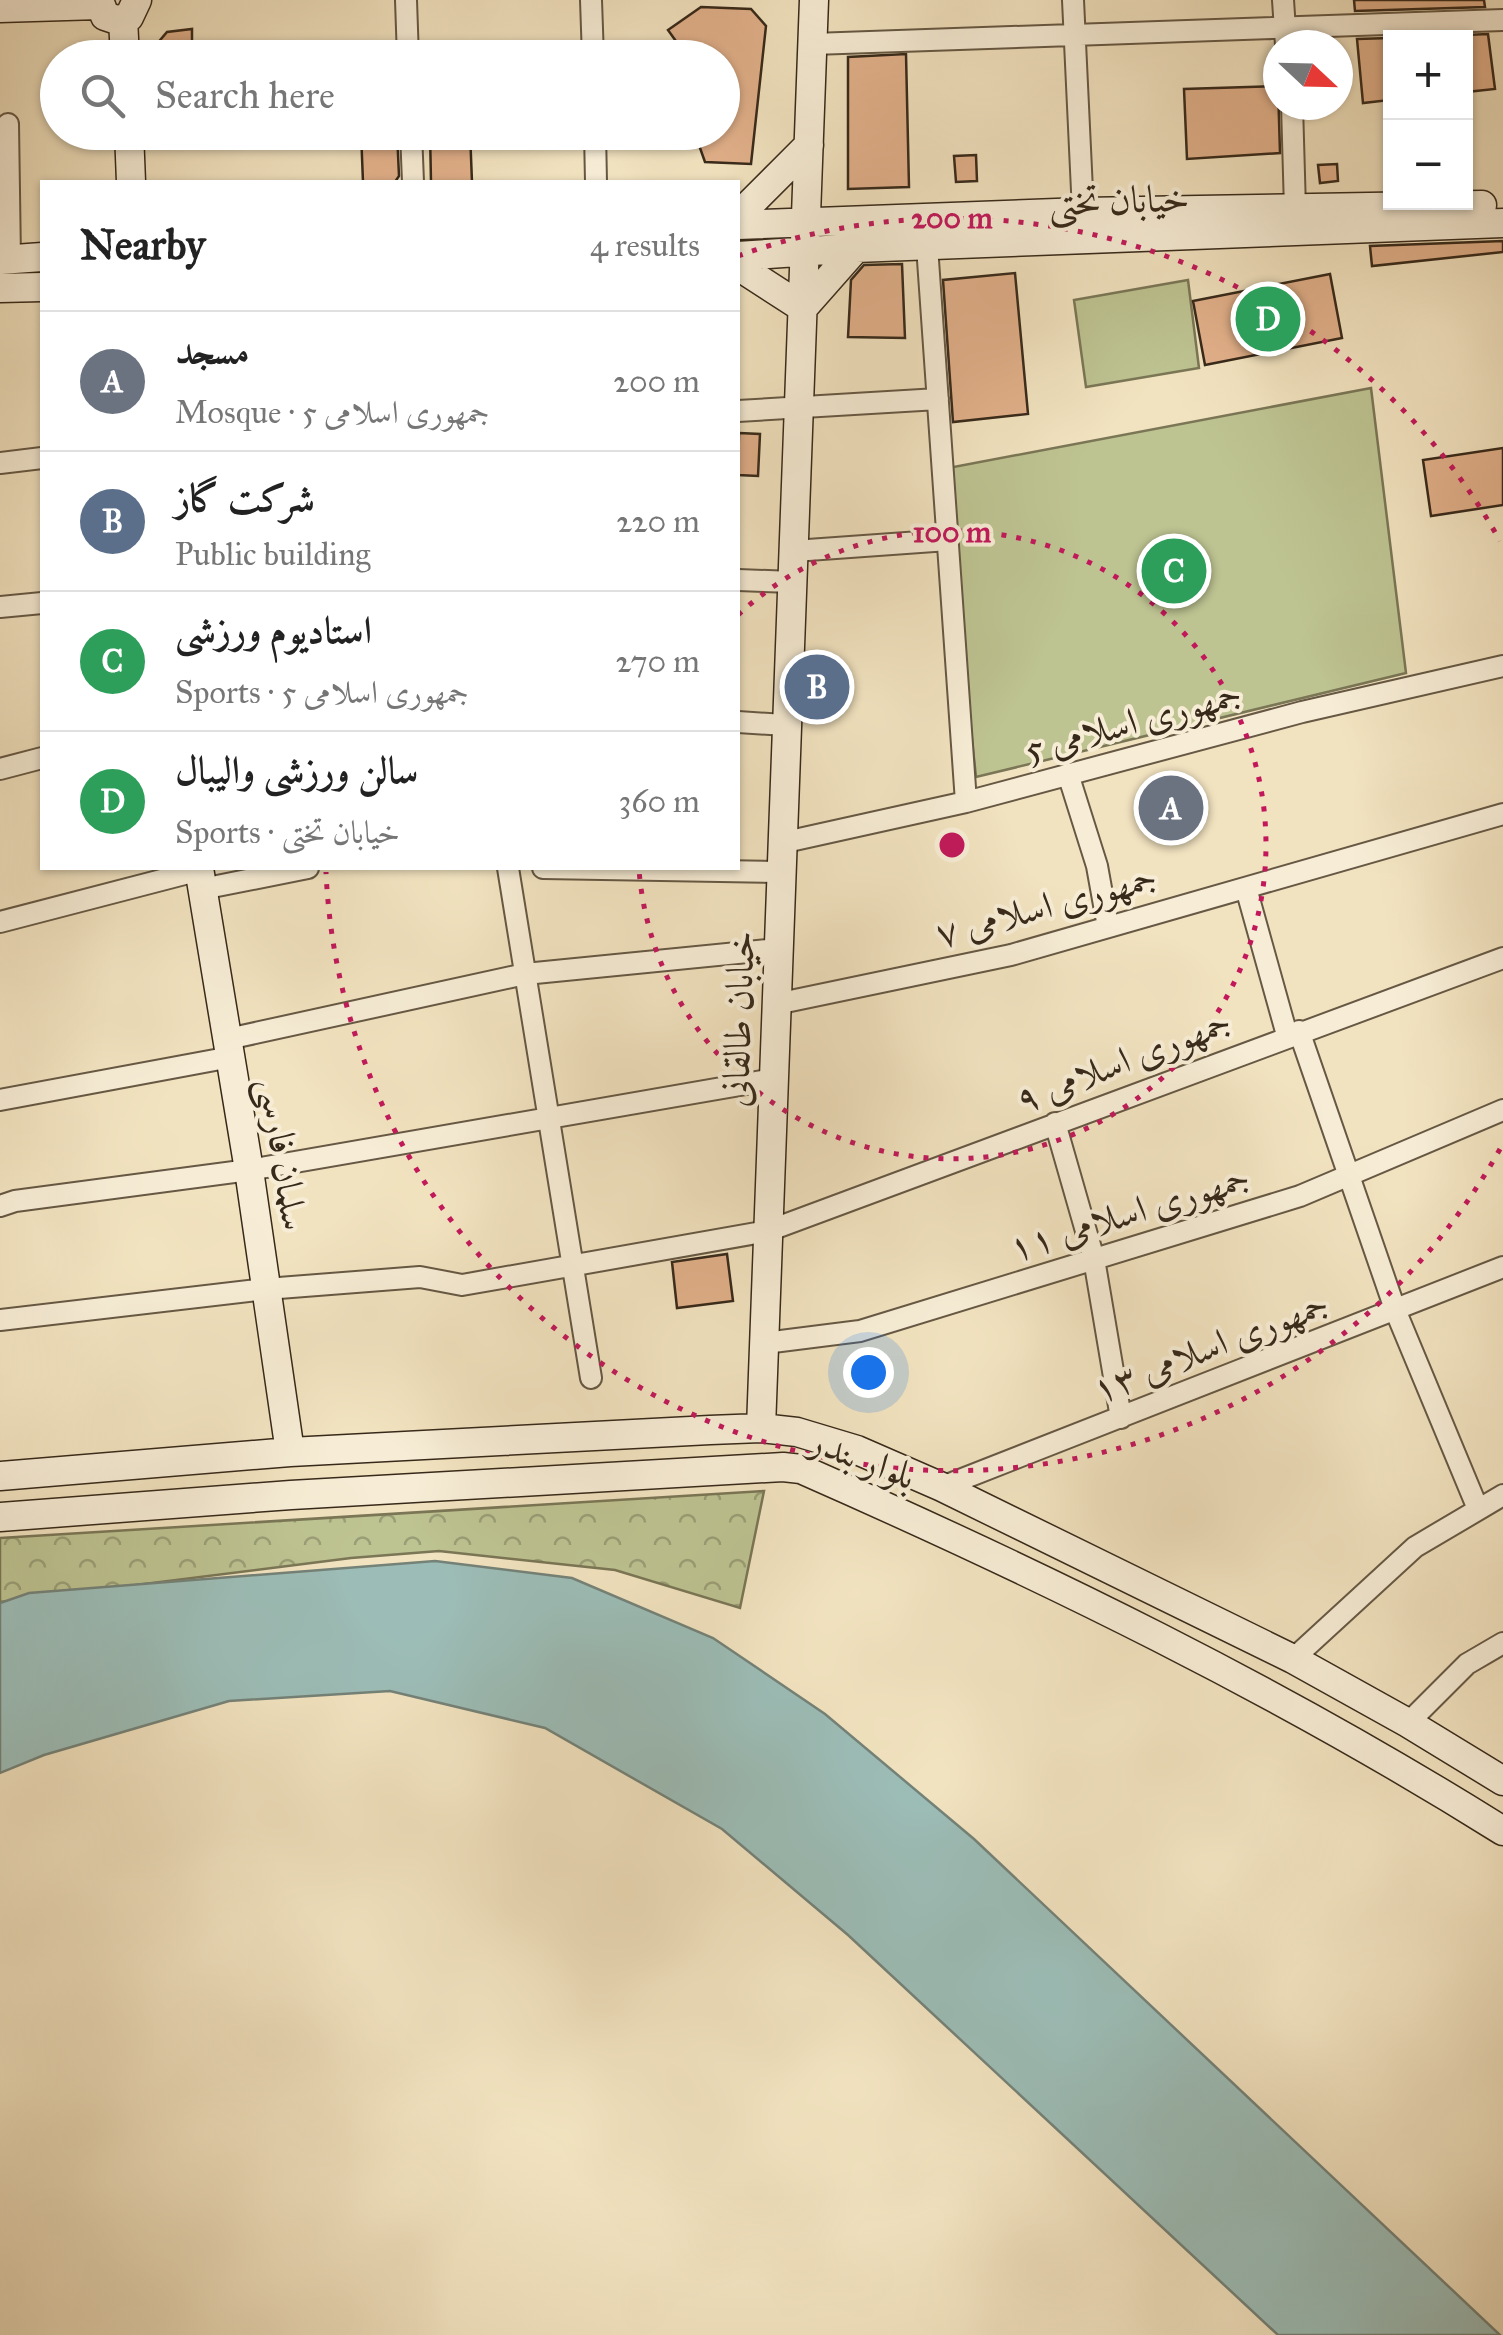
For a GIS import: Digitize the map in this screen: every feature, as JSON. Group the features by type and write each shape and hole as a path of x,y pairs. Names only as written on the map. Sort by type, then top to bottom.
{"main road":[{"path":"805,222 814,0"},
{"path":"0,8 114,6 121,40"},
{"path":"740,214 808,145"},
{"path":"130,150 131,180"},
{"name":"خیابان تختی","path":"740,226 1083,212 1295,209 1500,213"},
{"name":"خیابان تختی","path":"740,256 1500,213"},
{"name":"خیابان طالقانی","path":"761,1428 805,222"},
{"path":"740,267 803,308 856,248"},
{"path":"5,260 40,258"},
{"path":"0,288 40,286"},
{"name":"سلمان فارسی","path":"200,876 230,1048 290,1452"},
{"name":"بلوار بندر","path":"0,1476 290,1452 761,1428 797,1432 857,1450 942,1487 1293,1659 1503,1781"},
{"path":"127,1466 132,1506"},
{"name":"بلوار بندر","path":"0,1516 783,1466 801,1468 929,1525 1267,1691 1391,1760 1503,1831"}],"street":[{"path":"406,0 407,40"},
{"path":"591,0 592,40"},
{"path":"1073,0 1083,212"},
{"path":"1283,0 1285,30"},
{"path":"1353,31 1503,20"},
{"path":"812,44 1074,35 1263,36"},
{"path":"1292,120 1295,209"},
{"path":"5,260 8,124"},
{"path":"412,150 413,180"},
{"path":"595,150 596,180"},
{"path":"927,246 966,802"},
{"path":"740,411 938,399"},
{"path":"0,462 40,458"},
{"path":"794,550 948,540"},
{"path":"740,580 792,582"},
{"path":"0,607 40,603"},
{"name":"جمهوری اسلامی 5","path":"781,843 966,802 1302,712 1503,666"},
{"path":"740,722 785,725"},
{"path":"0,769 40,759"},
{"path":"1068,774 1097,866 1108,927"},
{"name":"جمهوری اسلامی ۷","path":"776,1004 1011,954 1503,814"},
{"path":"0,922 200,876 281,870"},
{"path":"508,870 590,1378"},
{"path":"662,870 780,872"},
{"path":"1246,888 1293,1033 1349,1175 1396,1312 1478,1510"},
{"path":"0,1100 230,1048 526,974 778,949"},
{"name":"جمهوری اسلامی ۹","path":"0,1320 266,1289 420,1277 462,1285 768,1231 1503,958"},
{"path":"0,1206 15,1200 249,1170 774,1079"},
{"name":"جمهوری اسلامی ۱۱","path":"765,1344 860,1331 1300,1196 1503,1110"},
{"path":"1054,1123 1094,1259 1121,1418"},
{"name":"جمهوری اسلامی ۱۳","path":"942,1487 1503,1267"},
{"path":"1293,1659 1368,1586 1415,1547 1503,1495"},
{"path":"1408,1723 1467,1664 1503,1643"}],"green space":[{"path":"1188,280 1199,368 1086,387 1074,300"},
{"path":"1371,388 1406,673 976,777 943,469"},
{"path":"764,1491 740,1608 615,1570 439,1551 351,1558 0,1602 0,1538"}],"water":[{"path":"435,1561 572,1578 713,1638 825,1714 974,1839 1500,2335 1278,2335 848,1935 722,1829 545,1728 390,1691 229,1701 44,1755 0,1773 0,1603 29,1593"}],"building":[{"path":"1354,0 1484,0 1485,7 1355,11"},
{"path":"701,7 751,9 766,26 751,164 705,162 701,150 740,150 740,40 675,40 668,30"},
{"path":"192,29 192,40 160,40 167,32"},
{"path":"1488,34 1495,89 1473,91 1473,35"},
{"path":"1383,38 1383,101 1363,103 1357,39"},
{"path":"906,54 909,187 848,189 848,57"},
{"path":"1263,86 1263,120 1279,120 1280,153 1187,159 1184,89"},
{"path":"362,150 398,150 396,180 363,180"},
{"path":"430,150 471,150 472,180 431,180"},
{"path":"976,155 977,181 956,182 954,156"},
{"path":"1337,164 1338,181 1320,183 1318,165"},
{"path":"1503,241 1503,252 1372,266 1370,246"},
{"path":"902,264 905,338 848,337 851,280 864,265"},
{"path":"1015,273 1028,414 953,422 943,280"},
{"path":"1330,274 1342,338 1205,365 1193,301"},
{"path":"740,433 760,434 758,476 740,475"},
{"path":"1503,448 1503,505 1431,516 1423,460"},
{"path":"1182,780 1197,824 1161,836 1145,793"},
{"path":"727,1254 733,1301 677,1308 672,1262"}],"place":[{"name":"سالن ورزشی والیبال","path":"1268,319"},
{"name":"استادیوم ورزشی","path":"1174,571"},
{"name":"شرکت گاز","path":"817,687"},
{"name":"مسجد","path":"1171,808"}]}
